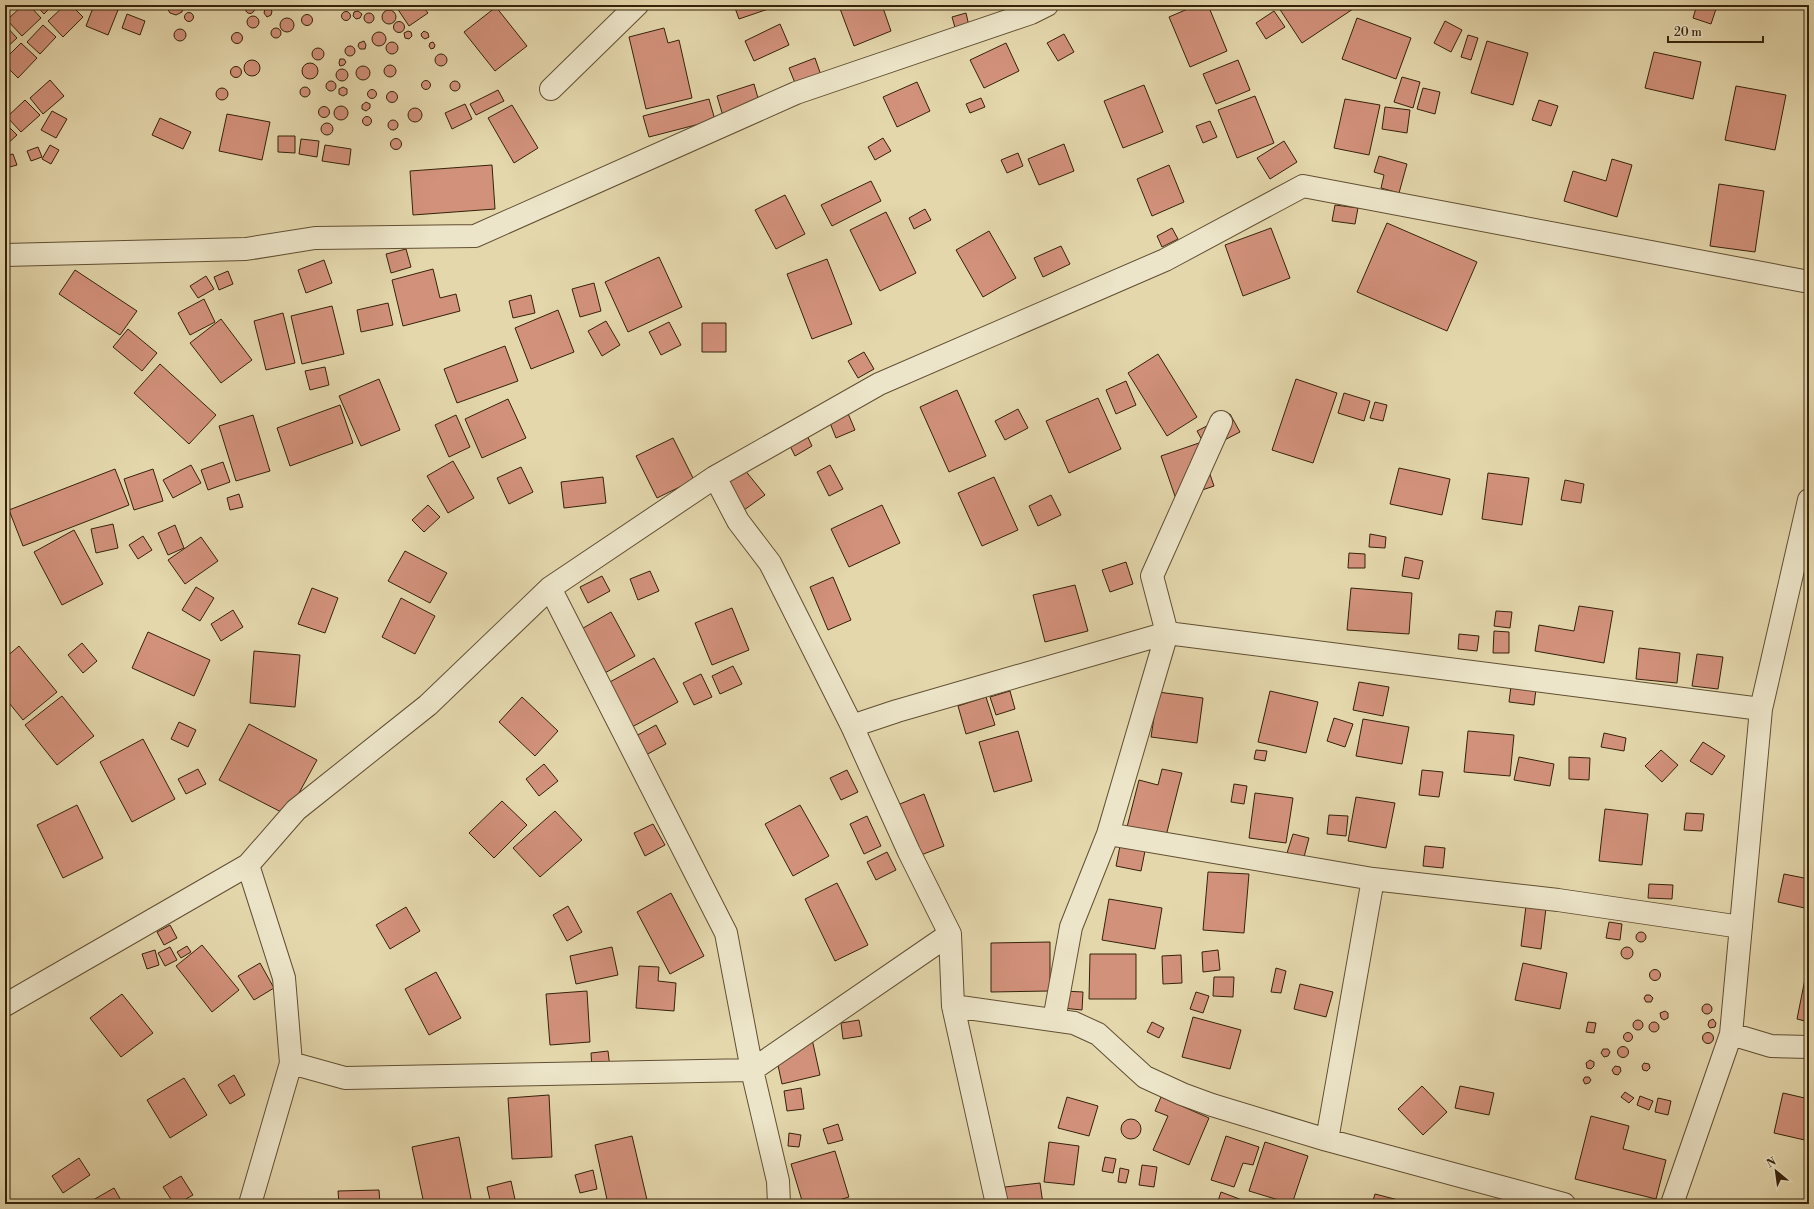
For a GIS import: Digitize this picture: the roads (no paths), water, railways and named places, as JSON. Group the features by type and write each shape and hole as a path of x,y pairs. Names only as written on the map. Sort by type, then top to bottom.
{"street":[{"path":"552,89 637,5"},
{"path":"5,255 246,249 315,238 475,236 796,93 1033,8"},
{"path":"5,1005 248,865 296,810 428,705 550,588 715,477 879,384 1165,260 1303,186 1809,282"},
{"path":"1054,1020 1071,927 1108,834 1167,633 1152,576 1221,422"},
{"path":"715,477 738,521 770,563 852,726 909,852 950,934 953,1006 997,1204"},
{"path":"1672,1204 1731,1034 1761,709 1809,500"},
{"path":"550,588 726,933 752,1070 778,1181 779,1204"},
{"path":"852,726 897,711 1167,633 1761,709"},
{"path":"1108,834 1373,879 1558,900 1741,927"},
{"path":"248,865 284,978 291,1063 250,1204"},
{"path":"1327,1140 1373,879"},
{"path":"291,1063 345,1078 752,1070 950,934"},
{"path":"953,1006 1074,1023 1098,1034 1145,1077 1182,1094 1212,1105 1327,1140 1564,1204"},
{"path":"1731,1034 1771,1046 1809,1047"}]}
